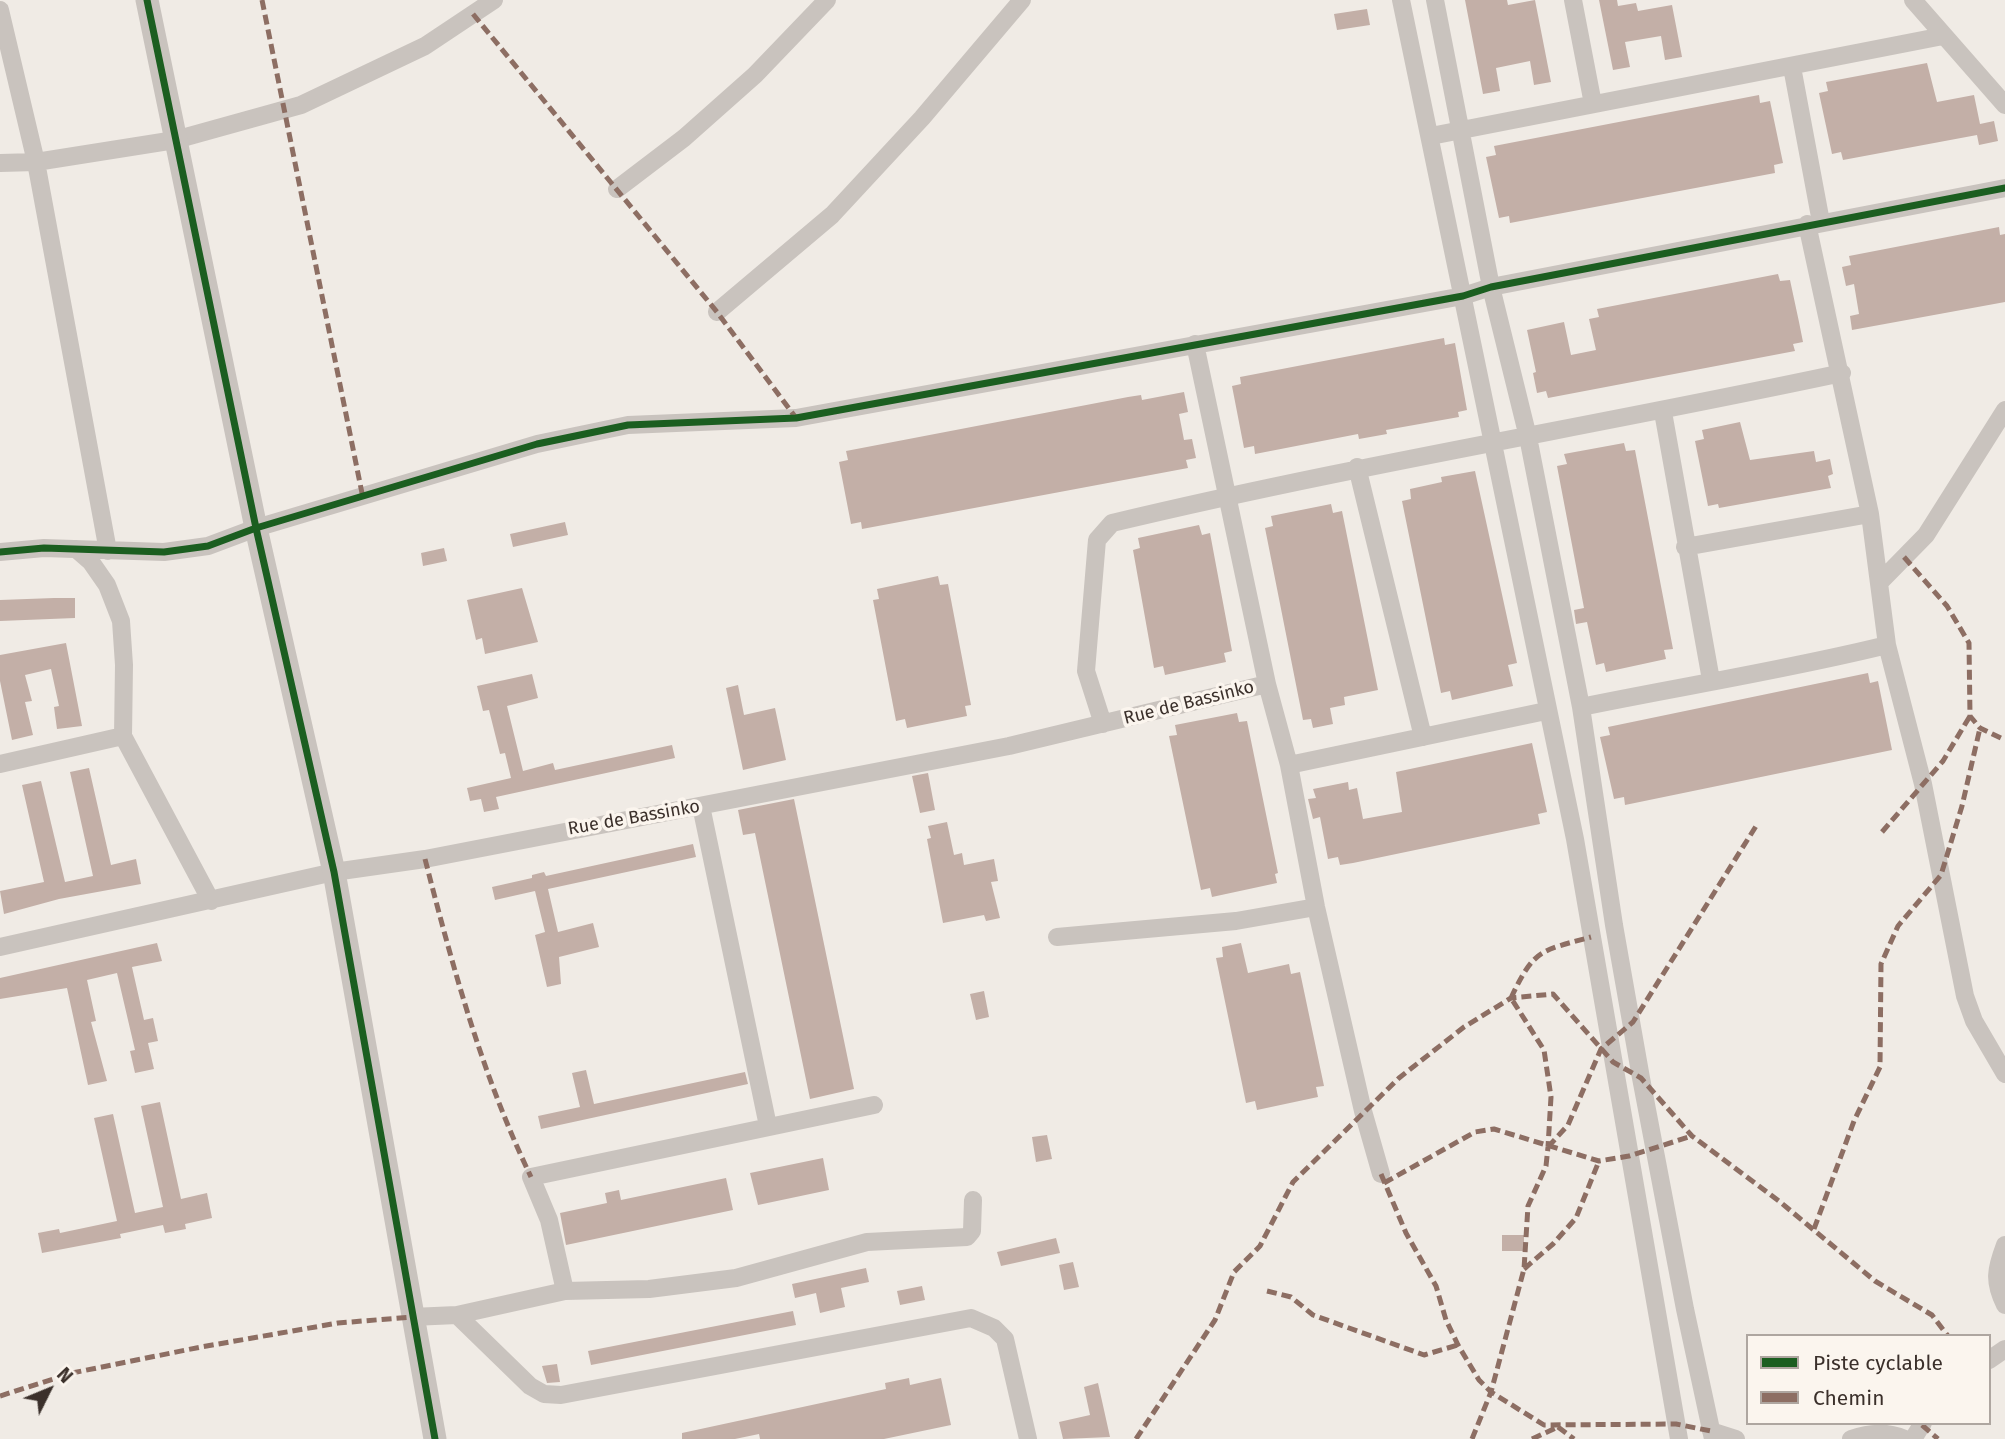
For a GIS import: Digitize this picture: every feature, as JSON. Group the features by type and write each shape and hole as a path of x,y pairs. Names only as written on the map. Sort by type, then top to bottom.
{"street":[{"path":"147,0 256,528 334,872 435,1439"},
{"path":"0,163 36,162 175,140 301,105 425,46 494,0"},
{"path":"617,189 684,138 755,75 827,0"},
{"path":"717,312 832,215 922,118 1022,0"},
{"path":"1401,0 1431,136 1546,711 1575,839 1679,1439"},
{"path":"1435,0 1491,287 1528,437 1581,707 1614,925 1641,1078 1712,1435 1736,1439"},
{"path":"1573,0 1592,104"},
{"path":"1913,0 2005,105"},
{"path":"0,10 36,162 108,551"},
{"path":"1431,136 1943,36"},
{"path":"1792,67 1814,223 1870,514 1887,645 1923,784 1965,996 1974,1021 2005,1073"},
{"path":"0,552 44,548 164,552 197,548 537,444 628,425 796,418 1463,296 1491,287 2005,187"},
{"path":"1195,344 1267,684 1289,765 1316,906 1363,1111 1381,1174"},
{"path":"1103,724 1087,671 1097,540 1112,523 1357,467 1663,412 1842,373"},
{"path":"1880,583 1926,535 2005,410"},
{"path":"1663,412 1685,547 1711,680"},
{"path":"1357,467 1423,737"},
{"path":"1685,547 1870,514"},
{"path":"76,549 91,562 107,585 121,621 124,665 123,736 211,901"},
{"path":"1581,707 1711,680 1799,667 1887,645"},
{"name":"Rue de Bassinko","path":"0,947 334,872 425,859 701,806 1103,724 1267,684"},
{"path":"1289,765 1546,711"},
{"path":"0,764 123,736"},
{"path":"701,806 768,1126"},
{"path":"1057,936 1236,921 1316,906"},
{"path":"565,1292 549,1220 531,1177 874,1105"},
{"path":"412,1317 457,1315 565,1292 649,1289 736,1278 867,1242 967,1237 972,1231 973,1200"},
{"path":"2005,1245 1995,1271 1996,1286 2005,1305"},
{"path":"457,1315 530,1386 544,1394 561,1395 971,1318 994,1328 1004,1339 1028,1439"},
{"path":"1851,1439 1868,1434 1891,1433 1905,1439"}],"building":[{"path":"1465,0 1507,0 1508,5 1535,0 1551,82 1534,85 1530,61 1496,68 1500,91 1483,94"},
{"path":"1599,0 1617,0 1618,6 1636,3 1638,11 1672,5 1682,57 1665,60 1661,36 1625,42 1630,67 1613,70"},
{"path":"1367,9 1370,25 1337,30 1334,14"},
{"path":"1927,63 1937,102 1974,95 1980,124 1994,121 1998,141 1979,145 1977,135 1843,160 1841,152 1832,154 1819,93 1828,91 1826,82"},
{"path":"1759,95 1760,103 1770,101 1783,163 1774,165 1775,173 1510,223 1509,216 1499,218 1486,157 1496,155 1494,146"},
{"path":"1999,227 2000,235 2005,234 2005,302 1852,330 1850,316 1859,314 1854,284 1846,286 1842,267 1851,265 1849,256"},
{"path":"1778,274 1780,281 1790,280 1803,342 1793,344 1795,351 1548,398 1546,391 1537,393 1533,373 1536,372 1527,330 1564,322 1571,355 1596,350 1589,319 1599,317 1597,309"},
{"path":"1444,338 1445,345 1455,343 1467,410 1458,412 1459,417 1386,430 1387,434 1359,439 1358,434 1255,454 1254,446 1244,448 1232,386 1241,384 1240,377"},
{"path":"1184,392 1188,412 1179,414 1184,440 1192,439 1196,458 1186,460 1188,468 862,529 861,522 851,524 839,462 848,460 846,451 1128,397 1141,395 1142,400"},
{"path":"1740,422 1750,460 1814,451 1816,462 1830,459 1833,474 1828,476 1831,488 1719,508 1718,504 1708,506 1695,441 1704,439 1702,430"},
{"path":"1624,443 1626,451 1635,450 1673,649 1664,650 1666,659 1606,672 1604,663 1596,665 1587,622 1576,624 1574,610 1584,608 1557,466 1567,464 1564,454"},
{"path":"1475,471 1517,663 1508,665 1513,686 1452,700 1450,691 1441,693 1402,501 1411,499 1410,489 1442,482 1441,477"},
{"path":"1331,504 1333,513 1342,511 1378,690 1344,697 1345,705 1330,708 1333,724 1313,728 1311,719 1303,720 1265,528 1273,526 1271,516"},
{"path":"565,522 568,535 513,547 510,534"},
{"path":"1199,525 1202,535 1210,533 1232,651 1224,653 1226,662 1165,675 1163,666 1154,668 1133,550 1140,548 1138,538"},
{"path":"444,548 447,561 423,566 421,553"},
{"path":"938,576 940,585 948,584 971,705 965,706 967,716 907,728 905,719 896,721 873,600 879,599 877,589"},
{"path":"522,588 538,642 485,654 482,638 476,640 467,600"},
{"path":"75,598 75,618 0,621 0,600"},
{"path":"66,643 82,726 57,729 54,707 59,706 51,669 25,675 32,701 25,702 33,735 12,740 0,681 0,655"},
{"path":"1868,673 1870,683 1878,681 1892,750 1625,805 1624,797 1614,799 1600,737 1610,735 1608,727"},
{"path":"532,674 538,698 507,706 523,771 553,763 555,770 672,745 675,758 496,797 499,809 484,812 481,799 470,801 467,788 511,778 505,753 500,754 489,710 483,711 477,686"},
{"path":"738,685 744,715 775,708 786,760 743,770 726,688"},
{"path":"1237,713 1239,722 1247,721 1278,873 1275,874 1277,883 1212,897 1210,888 1201,890 1169,736 1177,735 1175,725"},
{"path":"1532,743 1547,812 1538,814 1540,824 1353,863 1340,865 1338,857 1328,859 1320,817 1313,819 1308,799 1316,798 1313,789 1348,782 1349,790 1357,788 1363,819 1402,812 1396,772"},
{"path":"89,768 111,865 136,859 141,884 59,899 4,914 0,891 44,882 22,785 41,781 65,882 93,876 70,772"},
{"path":"928,773 935,810 920,813 912,776"},
{"path":"794,799 854,1089 810,1099 755,833 743,835 738,810"},
{"path":"947,822 954,855 962,853 964,865 994,859 998,881 991,882 1000,918 986,921 984,915 943,923 927,839 931,838 928,826"},
{"path":"693,844 696,857 548,889 558,932 593,923 599,947 559,957 561,984 547,987 535,935 545,932 535,891 495,900 492,887 532,878 532,875 544,872 546,876"},
{"path":"157,943 162,961 132,967 144,1020 153,1018 158,1041 148,1043 154,1069 135,1073 130,1051 135,1050 117,973 87,980 96,1021 91,1022 107,1081 88,1085 67,988 0,999 0,978"},
{"path":"1241,943 1248,973 1289,964 1291,974 1300,972 1324,1086 1316,1087 1318,1097 1257,1110 1255,1101 1246,1103 1216,958 1223,957 1222,947"},
{"path":"984,991 989,1017 976,1020 970,994"},
{"path":"586,1070 594,1104 745,1072 748,1084 541,1129 538,1116 580,1107 572,1073"},
{"path":"160,1102 181,1199 207,1193 212,1218 185,1224 186,1229 165,1233 163,1225 120,1234 121,1238 42,1253 38,1233 59,1229 60,1233 117,1221 94,1118 113,1114 135,1213 163,1207 141,1106"},
{"path":"1047,1135 1052,1159 1036,1162 1032,1137"},
{"path":"823,1158 829,1190 758,1205 750,1173"},
{"path":"726,1178 733,1210 566,1245 560,1213 607,1203 605,1193 619,1190 621,1200"},
{"path":"1502,1235 1524,1235 1524,1251 1502,1251"},
{"path":"1056,1238 1060,1253 1001,1266 997,1252"},
{"path":"1073,1262 1079,1287 1064,1290 1059,1265"},
{"path":"866,1268 869,1282 841,1288 845,1307 820,1313 816,1293 795,1298 792,1284"},
{"path":"922,1286 925,1300 900,1305 897,1291"},
{"path":"793,1311 796,1325 591,1365 588,1351"},
{"path":"557,1364 560,1382 547,1383 542,1366"},
{"path":"909,1378 910,1385 941,1378 951,1425 884,1439 760,1439 759,1434 735,1439 682,1439 682,1433 886,1389 885,1383"},
{"path":"1098,1383 1110,1437 1063,1439 1059,1422 1090,1415 1084,1387"}],"marked path":[{"path":"262,0 363,498"},
{"path":"473,14 717,312 796,418"},
{"path":"1904,557 1947,606 1969,643 1970,716 1980,728 2005,740"},
{"path":"1882,832 1943,761 1970,716"},
{"path":"1814,1229 1854,1121 1880,1067 1881,964 1898,926 1941,875 1962,806 1980,728"},
{"path":"1548,1147 1568,1125 1601,1049 1633,1022 1758,823"},
{"path":"425,859 458,981 483,1060 531,1177"},
{"path":"1511,998 1526,970 1540,954 1591,937"},
{"path":"1136,1439 1215,1320 1234,1272 1260,1246 1293,1182 1399,1078 1464,1027 1511,998 1553,994 1613,1062 1641,1078 1692,1136 1779,1201 1875,1281 1932,1315 1946,1334"},
{"path":"1472,1439 1491,1392 1524,1269 1528,1206 1546,1166 1548,1147 1551,1097 1544,1050 1511,998"},
{"path":"1384,1183 1475,1132 1494,1129 1599,1161 1629,1156 1692,1136"},
{"path":"1524,1269 1553,1244 1576,1218 1599,1161"},
{"path":"1381,1174 1406,1233 1436,1286 1446,1320 1458,1345 1479,1380 1491,1392 1544,1425 1676,1424 1711,1431"},
{"path":"1267,1291 1291,1297 1313,1315 1424,1355 1458,1345"},
{"path":"0,1396 72,1373 201,1347 338,1323 412,1317"},
{"path":"1922,1425 1938,1439"},
{"path":"1558,1427 1574,1439"},
{"path":"1532,1439 1558,1427"}],"cycle path":[{"path":"147,0 256,528 334,872 435,1439"},
{"path":"0,552 44,548 164,552 208,546 256,528 537,444 628,425 796,418 1463,296 1491,287 2005,188"}]}
